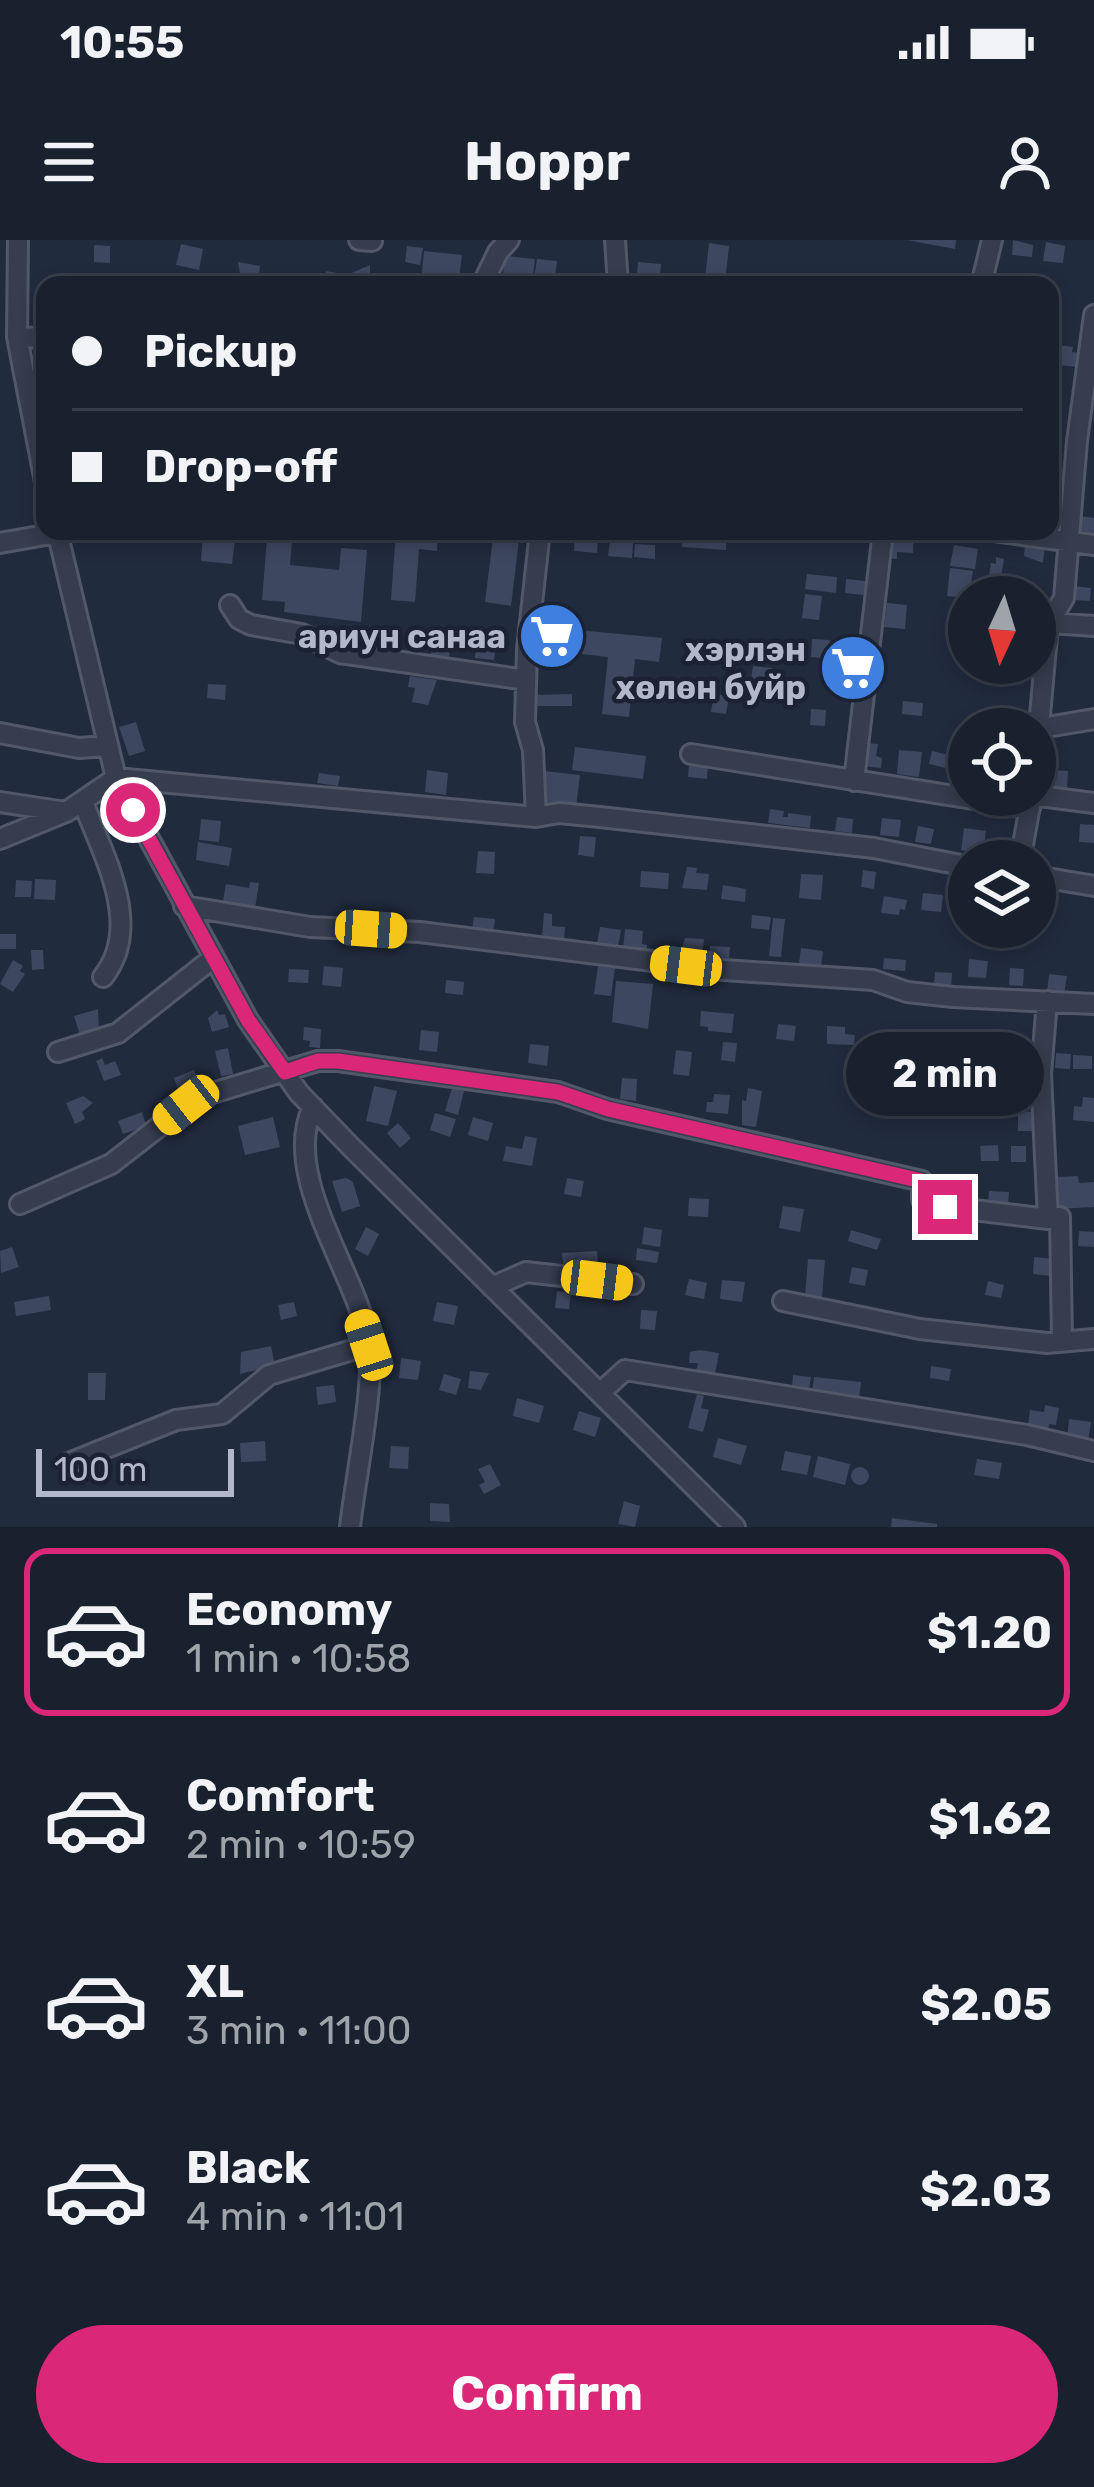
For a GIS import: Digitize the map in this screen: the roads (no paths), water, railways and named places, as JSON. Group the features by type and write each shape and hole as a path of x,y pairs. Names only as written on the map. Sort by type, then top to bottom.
{"street":[{"path":"18,240 17,337 36,433"},
{"path":"359,240 372,242"},
{"path":"486,276 509,240"},
{"path":"615,240 617,276"},
{"path":"983,276 992,240"},
{"path":"1056,613 1064,598 1067,542 1085,442 1094,315"},
{"path":"17,337 36,338"},
{"path":"0,543 36,536"},
{"path":"59,540 116,778 248,1020 313,1107 735,1527"},
{"path":"536,817 533,750 525,722 539,540"},
{"path":"854,781 882,540"},
{"path":"1054,540 1094,545"},
{"path":"230,605 239,619 251,625 302,634 340,653 526,680"},
{"path":"1056,623 1094,626"},
{"path":"1056,725 1094,719"},
{"path":"0,733 79,748 106,746"},
{"path":"691,754 948,795"},
{"path":"0,839 74,807 116,778 536,817 559,812 874,848 948,862"},
{"path":"1056,798 1094,803"},
{"path":"0,802 74,807"},
{"path":"74,807 117,890 118,959 103,977"},
{"path":"1056,880 1094,886"},
{"path":"184,906 310,927 420,932 724,970 873,980 907,992 953,997 1094,1004"},
{"path":"58,1052 118,1033 213,958"},
{"path":"1047,1001 1041,1074 1048,1219"},
{"path":"20,1204 111,1164 196,1098 318,1061 338,1061 558,1092 608,1109 922,1181 922,1200 932,1205 1060,1217 1062,1340"},
{"path":"313,1107 303,1149 332,1248 344,1267 369,1345 350,1527"},
{"path":"492,1287 526,1272 633,1284"},
{"path":"783,1301 920,1329 1047,1343 1094,1339"},
{"path":"69,1463 176,1420 222,1414 268,1375 369,1345"},
{"path":"600,1393 625,1370 1027,1435 1094,1451"}],"place":[{"name":"ариун санаа","path":"552,636"},
{"name":"хэрлэн хөлөн буйр","path":"853,668"}]}
